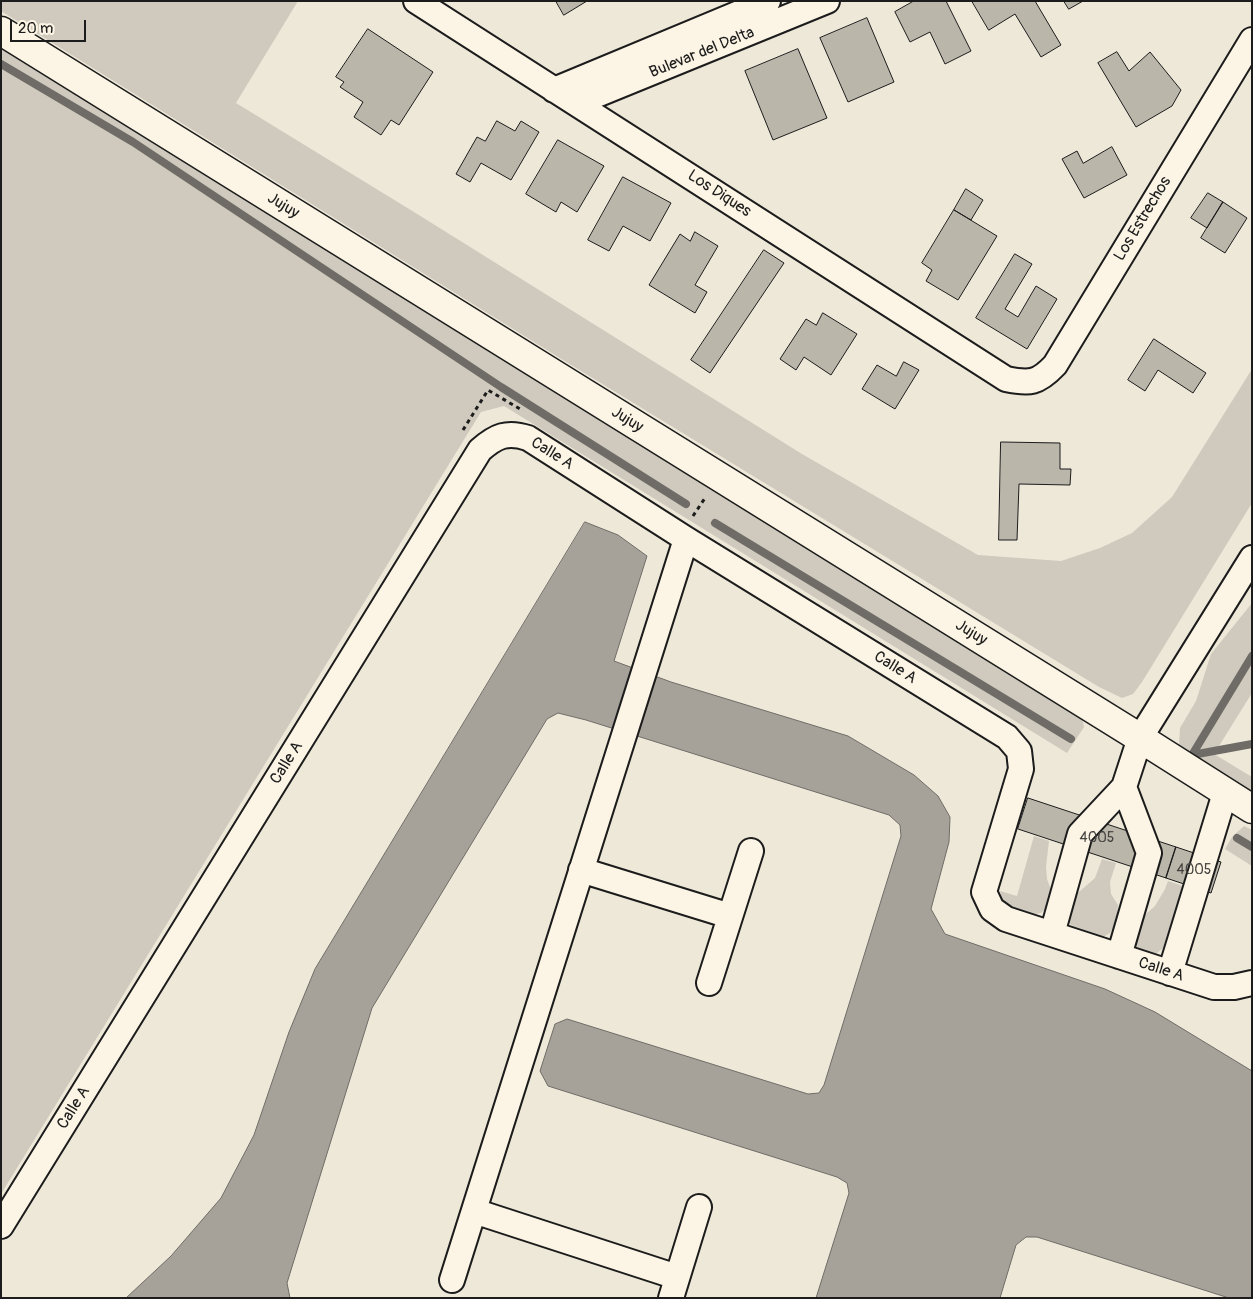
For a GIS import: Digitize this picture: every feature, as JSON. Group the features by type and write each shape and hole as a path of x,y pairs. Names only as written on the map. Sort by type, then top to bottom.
{"street":[{"name":"Los Diques","path":"416,1 1006,378 1023,383"},
{"name":"Bulevar del Delta","path":"554,90 768,1"},
{"name":"Bulevar del Delta","path":"576,103 828,1"},
{"name":"Jujuy","path":"1,31 1252,809"},
{"name":"Los Estrechos","path":"1023,383 1044,377 1055,364 1252,40"},
{"name":"Calle A","path":"1,1226 480,450 490,441 501,436 514,434 528,438 1007,738 1019,751 1021,769 984,892 992,909 1006,919 1214,987 1234,987 1252,983"},
{"path":"452,1280 686,538"},
{"path":"1052,934 1080,834 1124,787 1140,738 1252,558"},
{"path":"1119,956 1149,853 1124,787"},
{"path":"1170,972 1225,792"},
{"path":"709,982 751,851"},
{"path":"581,870 730,916"},
{"path":"474,1211 674,1288 699,1206"}],"shaded area":[{"path":"1,1 298,1 236,103 802,454 978,555 1061,561 1100,548 1132,533 1172,497 1252,369 1252,503 1142,682 1133,694 1122,698 1099,687 563,360 1,11"},
{"path":"1,45 1082,718 1084,727 1067,753 504,406 481,412 1,1194"},
{"path":"585,522 618,535 647,556 614,661 671,682 848,736 914,775 938,796 950,817 949,842 931,909 945,934 1105,989 1155,1012 1252,1071 1252,1298 1229,1298 1037,1237 1026,1237 1016,1245 1000,1298 816,1298 849,1193 847,1183 837,1177 548,1086 540,1071 555,1024 567,1019 808,1094 819,1093 824,1085 901,836 900,825 889,815 586,720 558,713 547,719 372,1008 287,1283 290,1298 126,1298 171,1256 221,1198 254,1135 289,1032 315,969"},
{"path":"1252,603 1252,693 1214,754 1252,777 1252,796 1184,755 1179,745 1180,728 1196,701 1211,654"},
{"path":"1244,826 1252,830 1252,866 1225,849 1232,837"},
{"path":"1034,836 1049,841 1046,867 1047,879 1051,890 1046,908 1041,913 1035,914 1006,905 1000,891 1017,896"},
{"path":"1102,859 1116,863 1110,882 1111,894 1118,905 1117,919 1110,933 1103,937 1071,925 1067,919 1072,898 1095,878"},
{"path":"1168,881 1183,886 1163,948 1156,954 1146,952 1138,948 1134,943 1139,920 1155,906"}],"building":[{"path":"556,1 587,1 564,15"},
{"path":"914,1 946,1 971,51 945,64 930,32 910,42 895,12"},
{"path":"972,1 1035,1 1061,45 1041,57 1015,14 989,30"},
{"path":"1064,1 1083,1 1069,9"},
{"path":"867,18 894,82 848,102 820,38"},
{"path":"368,29 433,72 399,125 391,120 381,135 354,117 363,102 340,87 344,82 336,77"},
{"path":"798,49 827,118 773,140 745,71"},
{"path":"1117,52 1129,71 1150,52 1181,90 1172,106 1136,127 1098,63"},
{"path":"497,121 515,131 521,121 539,132 511,180 481,163 470,182 456,174 477,137 485,141"},
{"path":"558,140 604,166 577,212 561,202 556,212 526,194"},
{"path":"1112,147 1127,175 1084,198 1062,159 1077,151 1083,163"},
{"path":"623,177 671,203 650,241 623,226 609,251 588,240"},
{"path":"966,189 983,200 971,220 954,210"},
{"path":"1208,193 1223,202 1207,228 1191,218"},
{"path":"1223,202 1247,218 1225,253 1201,238"},
{"path":"954,210 997,236 958,300 926,281 932,270 922,263"},
{"path":"695,232 718,246 695,285 707,292 695,313 649,285 680,234 690,241"},
{"path":"764,250 784,263 710,373 691,360"},
{"path":"1015,254 1032,264 1005,309 1018,317 1036,286 1057,299 1027,349 976,318"},
{"path":"823,313 857,334 831,375 804,357 796,370 780,359 806,319 816,325"},
{"path":"1154,339 1206,373 1193,393 1158,370 1145,391 1128,380"},
{"path":"904,362 919,370 895,409 862,389 877,365 896,376"},
{"path":"1001,442 1060,443 1060,469 1071,469 1070,485 1019,484 1017,540 999,540"},
{"path":"1028,798 1176,847 1166,878 1018,829"},
{"path":"1176,847 1221,862 1211,893 1166,878"}],"waterway":[{"path":"1,64 133,142 501,387 686,504"},
{"path":"715,523 1071,739"},
{"path":"1192,755 1252,656"},
{"path":"1192,755 1252,744"},
{"path":"1237,838 1252,847"}]}
